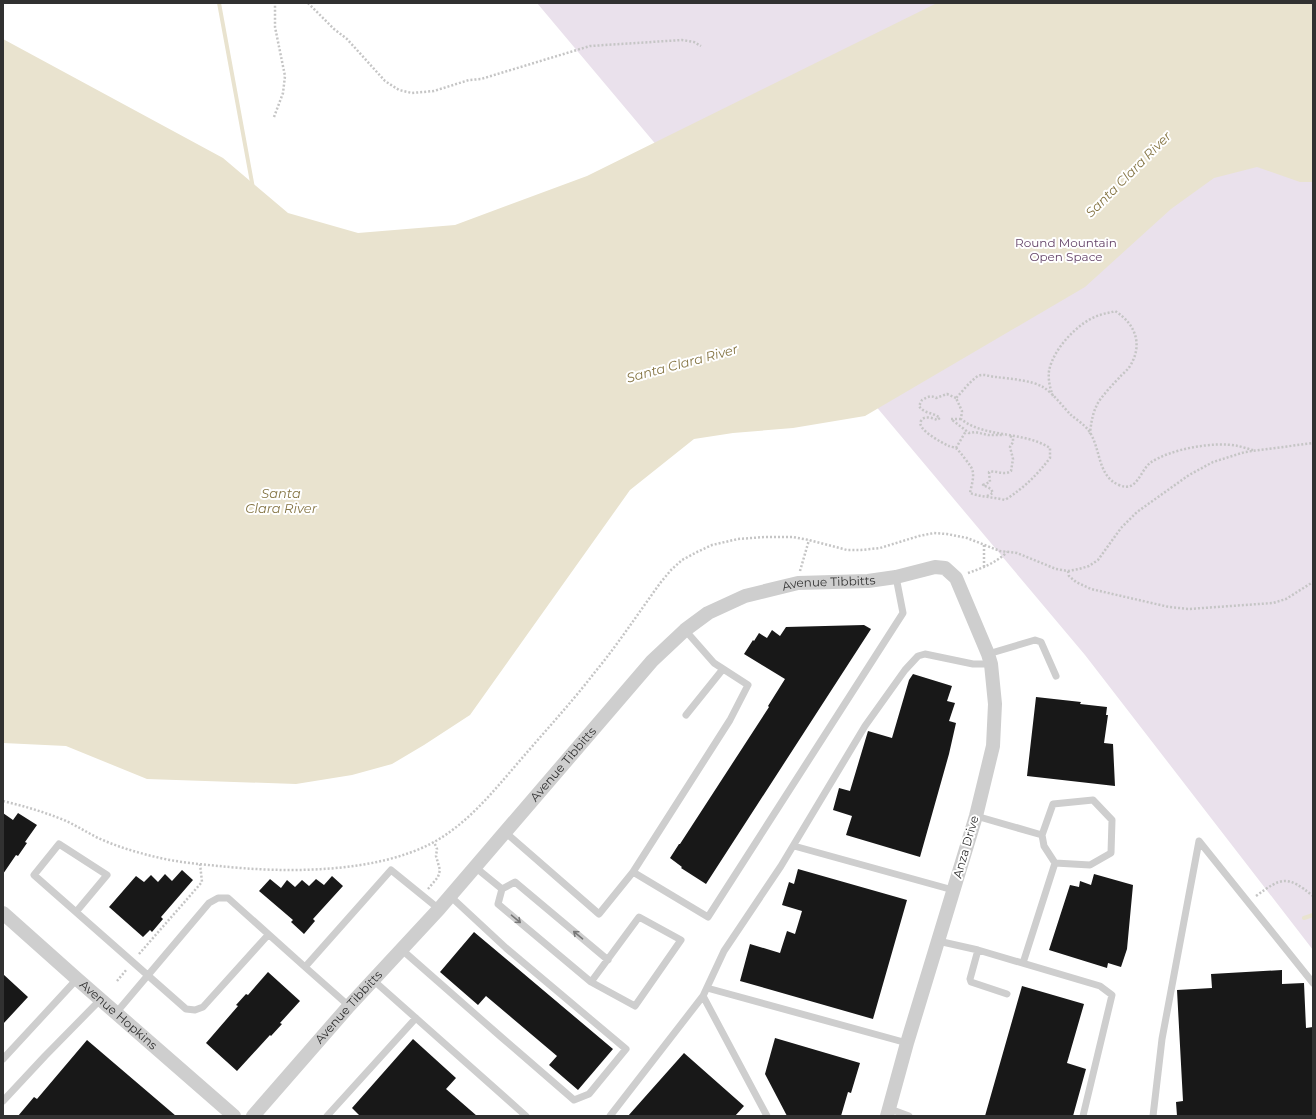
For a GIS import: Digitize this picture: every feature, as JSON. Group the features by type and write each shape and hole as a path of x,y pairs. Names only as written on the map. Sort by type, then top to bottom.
{"street":[{"name":"Avenue Tibbitts","path":"253,1116 349,1006 439,909 652,661 685,630 708,613 745,596 798,583 868,581 896,577 935,566 945,568 956,578"},
{"name":"Anza Drive","path":"888,1113 907,1043 976,816 993,746 995,704 989,659 956,578"},
{"name":"Avenue Hopkins","path":"5,919 77,979 234,1116"}],"lane":[{"path":"633,872 708,916 903,612 896,577"},
{"path":"505,832 599,914 633,872 730,720 748,685 714,663 685,630"},
{"path":"610,1116 703,996 724,951 794,846 865,726 905,670 918,656 925,654 974,664 1035,640 1040,642 1056,676"},
{"path":"686,715 724,669"},
{"path":"1093,800 1112,820 1112,853 1090,866 1055,863 1044,846 1042,835 1053,804 1093,800"},
{"path":"976,816 1042,835"},
{"path":"1153,1116 1162,1039 1199,841 1313,983"},
{"path":"76,912 108,875 59,844 34,875 186,1009 195,1010 203,1007 268,934"},
{"path":"794,846 953,890"},
{"path":"1023,963 1055,863"},
{"path":"475,867 502,890"},
{"path":"305,967 391,870 439,909"},
{"path":"591,982 608,960 639,917 681,940 635,1006 591,982 498,904 502,890 514,882 608,960"},
{"path":"401,949 574,1100 589,1094 626,1049 545,981 450,896"},
{"path":"116,1013 209,903 218,898 228,898 349,1006"},
{"path":"938,941 978,950 1100,986 1112,995 1083,1116"},
{"path":"978,950 970,979 971,982 1007,994"},
{"path":"3,1059 77,979"},
{"path":"373,980 526,1116"},
{"path":"707,988 907,1043"},
{"path":"703,996 767,1116"},
{"path":"3,1101 101,1000"},
{"path":"327,1116 416,1018"},
{"path":"888,1113 909,1116"}],"path":[{"path":"274,117 283,93 285,76 275,27 275,3"},
{"path":"308,3 334,29 347,39 385,81 399,90 412,93 434,91 469,80 481,79 590,46 682,40 694,42 701,46"},
{"path":"1053,396 1049,386 1049,372 1053,358 1065,340 1085,322 1099,315 1115,312 1123,316 1132,325 1137,341 1135,354 1129,367 1109,388 1099,402 1091,422 1090,434"},
{"path":"956,398 978,376 985,375 1015,379 1043,387 1088,430 1096,445 1098,457 1104,471 1110,479 1120,486 1135,484 1143,469 1150,463 1163,456 1179,451 1215,445 1237,446 1255,451"},
{"path":"962,419 962,411 956,398 947,394 936,398 933,396 926,397 922,400 919,406 921,410 940,418 937,420 927,417 922,419 920,421 920,426 924,431 948,446 956,448 972,469 970,493 1005,500 1022,489 1040,471 1050,458 1050,448 1041,442 1009,434 979,429 968,424 962,419 951,419 969,433 975,432 988,435 1009,434"},
{"path":"956,448 966,431"},
{"path":"985,497 994,493 991,489 983,485 990,482 989,472 997,471 1003,473 1011,471 1013,459 1010,447 1013,442 1013,438 1009,434"},
{"path":"1007,552 1001,558 984,568 984,545 1000,551 1017,553 1056,569 1068,571 1089,566 1098,560 1121,528 1137,512 1190,474 1213,462 1245,452 1313,443"},
{"path":"798,583 801,565 809,540"},
{"path":"1068,571 1069,576 1076,582 1091,589 1169,607 1189,609 1273,603 1286,599 1313,582"},
{"path":"3,801 33,809 66,821 98,838 125,849 158,858 251,869 290,870 354,866 384,861"},
{"path":"422,896 438,877 440,870 434,842"},
{"path":"118,981 202,882 200,864"},
{"path":"1248,901 1274,883 1288,881 1300,885 1313,896"}],"green space":[{"name":"Round Mountain Open Space","path":"537,3 1313,3 1313,950 1085,655"}],"water":[{"name":"Santa Clara River","path":"937,3 1313,3 1313,182 1300,182 1257,167 1214,178 1171,209 1085,287 865,416 793,428 733,433 694,439 630,490 470,715 392,764 352,775 296,784 147,779 66,746 3,743 3,39 223,158 288,213 358,233 455,225 587,176"}],"building":[{"path":"864,625 871,629 706,884 681,868 682,867 670,858 769,707 768,706 785,679 744,654 753,640 754,641 759,633 767,638 772,630 780,636 786,627"},
{"path":"913,674 952,686 947,701 955,703 949,721 956,723 949,754 920,857 846,835 852,816 833,810 839,788 850,791 868,731 892,738 909,680"},
{"path":"1036,697 1081,702 1080,704 1107,707 1106,715 1108,715 1104,743 1113,744 1115,786 1027,776"},
{"path":"3,813 13,820 18,813 37,825 25,842 27,843 18,856 16,855 3,874"},
{"path":"798,869 907,900 873,1019 740,981 750,944 780,953 787,931 795,934 802,911 782,905 789,882 794,884"},
{"path":"182,870 193,880 161,917 163,919 152,932 150,930 143,937 109,907 136,876 144,882 151,875 158,882 165,874 172,881"},
{"path":"1094,874 1133,885 1127,949 1121,967 1108,963 1107,968 1049,950 1070,885 1079,887 1080,881 1091,885"},
{"path":"332,876 343,886 313,919 315,921 304,934 291,922 293,920 259,891 270,879 281,888 287,880 295,887 302,880 309,886 316,879 324,885"},
{"path":"474,932 613,1049 578,1090 549,1065 557,1056 486,996 478,1005 440,972"},
{"path":"1282,970 1282,984 1304,983 1306,1028 1313,1027 1313,1116 1177,1116 1176,1102 1183,1101 1177,990 1212,988 1211,974"},
{"path":"268,972 300,1001 280,1023 282,1024 237,1071 206,1043 238,1006 236,1005 246,994 248,995"},
{"path":"3,974 28,997 3,1024"},
{"path":"1022,986 1084,1004 1067,1063 1086,1069 1073,1116 985,1116"},
{"path":"775,1038 860,1063 851,1093 848,1092 841,1116 787,1116 765,1074"},
{"path":"413,1039 456,1078 446,1089 477,1116 360,1116 352,1108"},
{"path":"87,1040 176,1116 18,1116 34,1097 37,1099"},
{"path":"684,1053 744,1106 735,1116 628,1116"}],"waterway":[{"path":"219,3 253,188"},
{"path":"1304,918 1313,915"}]}
